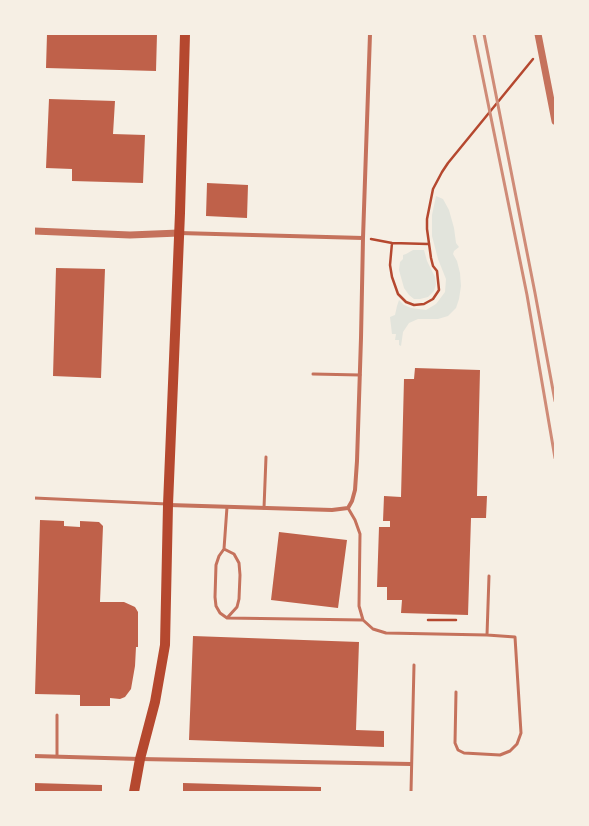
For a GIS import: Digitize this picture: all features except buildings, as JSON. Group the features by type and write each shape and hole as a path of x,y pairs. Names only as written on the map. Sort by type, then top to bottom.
{"main road":[{"path":"134,792 140,759 155,702 165,645 168,504 185,34"}],"street":[{"path":"168,504 332,510 348,508 352,501 355,490 360,375 370,34"},
{"path":"538,34 555,121"},
{"path":"34,232 130,235 179,233 363,238"},
{"path":"34,756 411,764"}],"lane":[{"path":"313,374 360,375"},
{"path":"264,508 266,457"},
{"path":"34,498 168,504"},
{"path":"227,507 224,549 219,556 216,565 215,597 216,606 220,613 227,618 363,620"},
{"path":"348,508 356,520 360,534 359,606 363,620 373,629 386,633 515,637 521,733 518,744 510,751 500,755 464,753 458,750 455,743 456,692"},
{"path":"224,549 234,554 239,563 240,575 239,599 237,607 227,618"},
{"path":"486,635 489,576"},
{"path":"411,792 414,665"},
{"path":"56,756 58,715"}],"path":[{"path":"392,243 390,265 392,277 398,294 406,302 414,305 424,304 433,298 438,290 439,280 437,271 433,266 428,244 427,218 433,189 448,163 533,59"},
{"path":"363,238 392,243 428,244"},
{"path":"428,620 456,620"}],"shaded area":[{"path":"436,196 443,199 449,210 456,243 459,247 453,254 457,261 460,273 461,286 459,299 456,308 448,316 438,319 418,319 409,323 403,332 401,346 399,345 399,340 395,340 396,334 392,334 390,317 395,315 399,300 404,305 411,308 426,310 436,304 445,292 446,279 438,259 432,236 432,215"},
{"path":"413,250 424,250 427,261 435,277 436,284 434,291 428,297 420,299 414,299 409,295 404,288 399,270 403,255"}],"railway":[{"path":"474,34 527,295 555,458"},
{"path":"484,34 555,401"}]}
